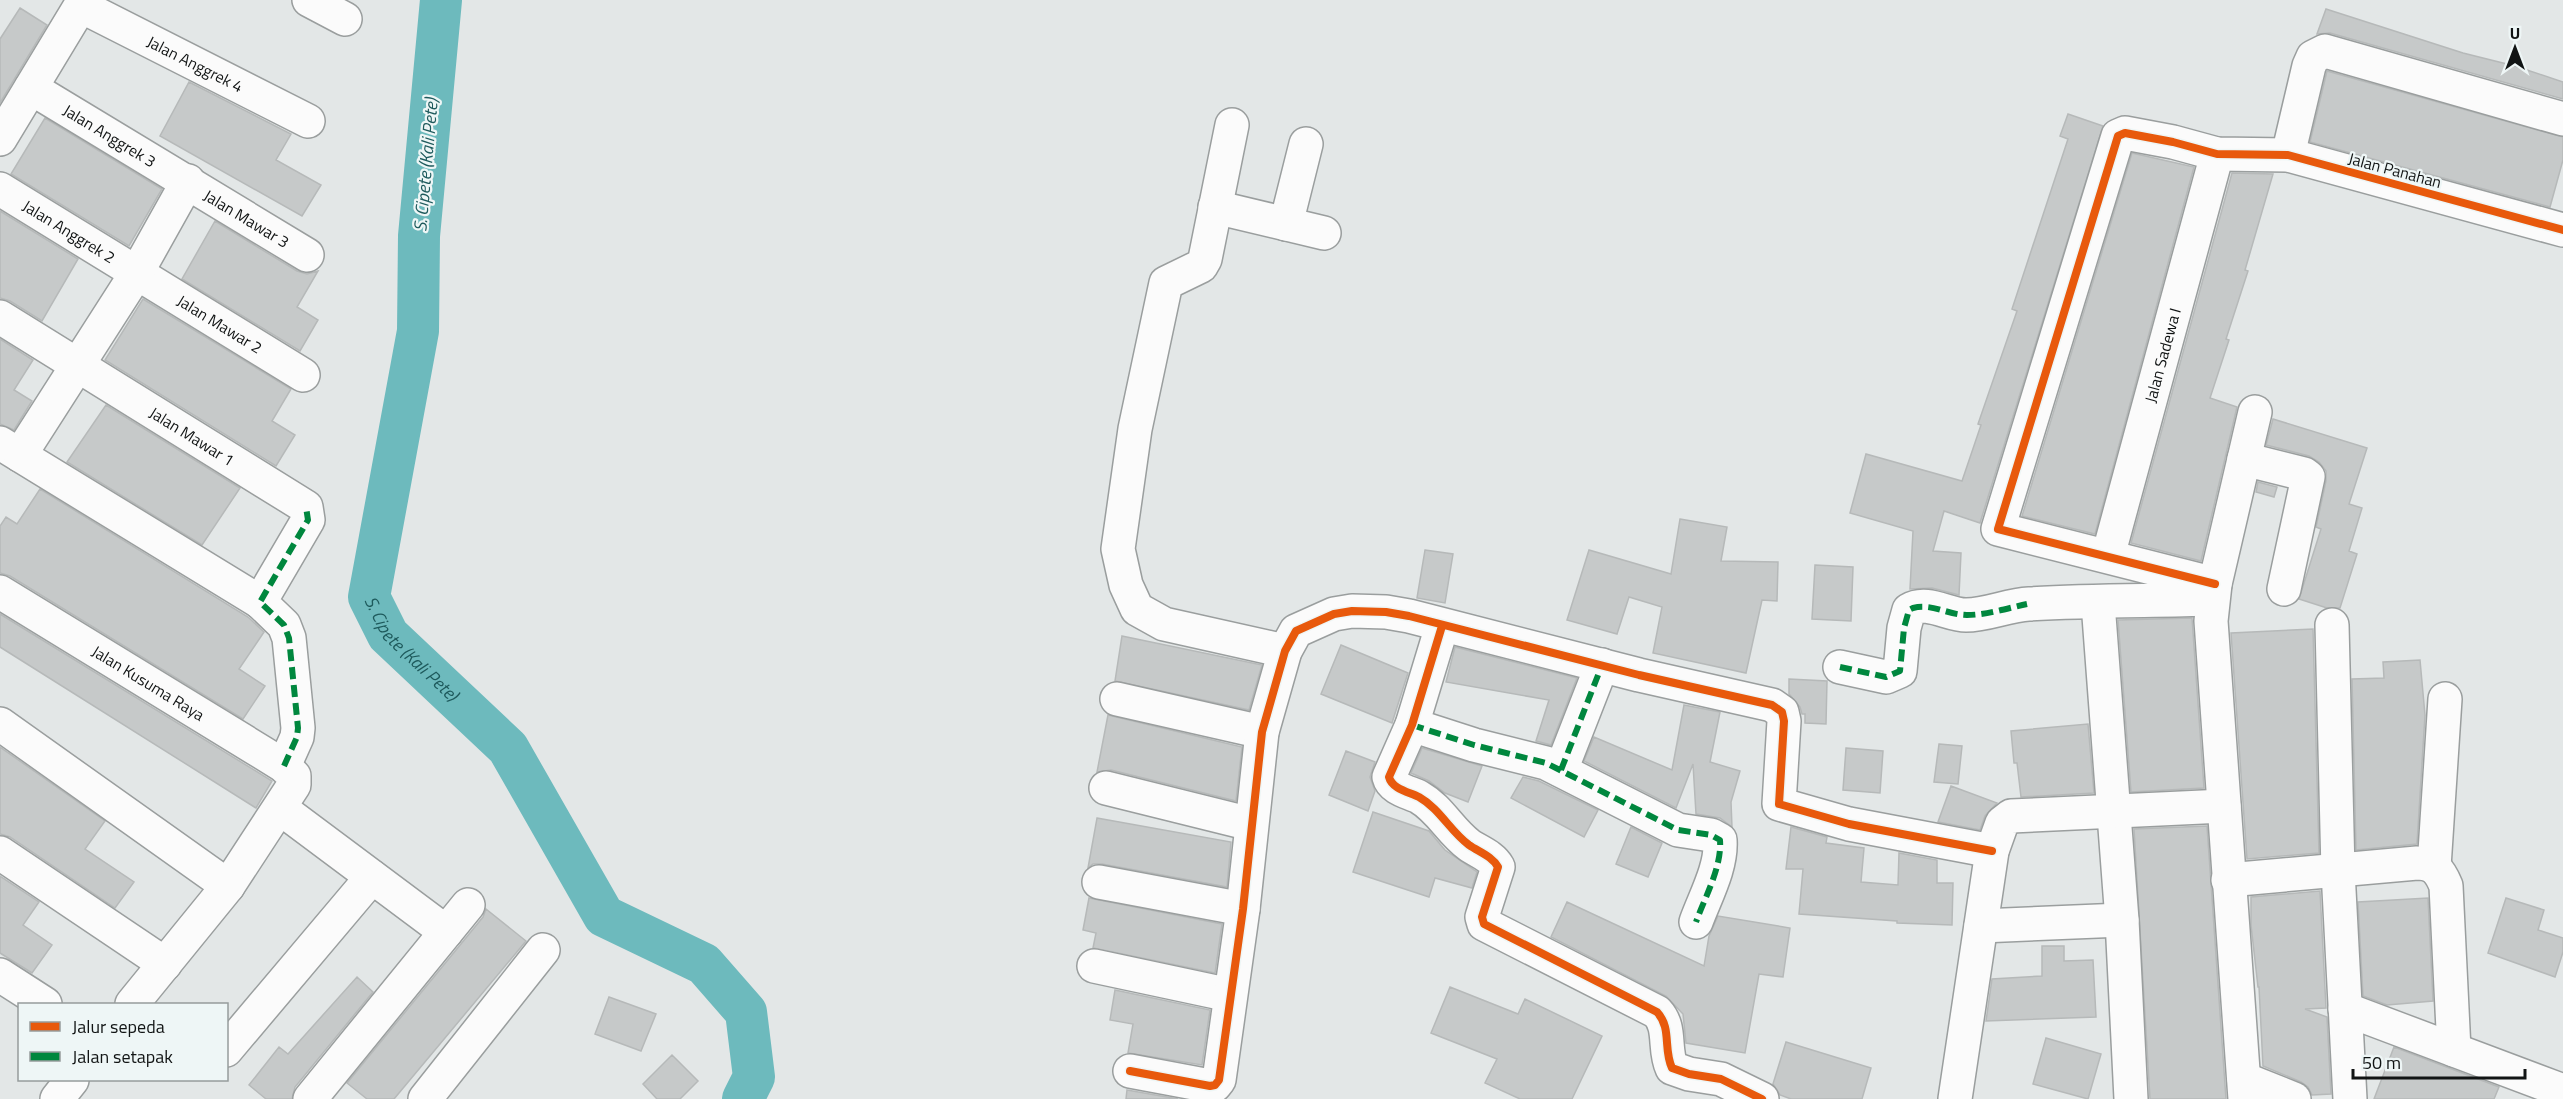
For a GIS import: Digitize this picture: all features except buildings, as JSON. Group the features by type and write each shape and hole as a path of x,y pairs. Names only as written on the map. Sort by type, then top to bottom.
{"street":[{"path":"309,0 345,19"},
{"path":"0,139 82,3"},
{"name":"Jalan Anggrek 4","path":"82,3 308,121"},
{"path":"2288,155 2309,66 2313,57 2325,51 2563,119"},
{"name":"Jalan Anggrek 3","path":"31,88 188,181"},
{"path":"1232,125 1205,258 1201,266 1166,283 1135,429 1118,549 1126,585 1137,609 1164,624 1284,651"},
{"name":"Jalan Panahan","path":"2108,556 1998,529 2059,332 2115,139 2125,133 2173,142 2217,154 2288,155 2563,230"},
{"path":"1286,224 1306,144"},
{"name":"Jalan Sadewa I","path":"2108,556 2217,154"},
{"path":"134,1003 228,886 294,786 289,771 298,728 289,638 284,625 260,602 10,449 79,365 136,274 188,181"},
{"name":"Jalan Mawar 3","path":"188,181 307,255"},
{"name":"Jalan Anggrek 2","path":"0,189 136,274"},
{"path":"1215,207 1324,233"},
{"name":"Jalan Mawar 2","path":"136,274 303,375"},
{"name":"Jalan Mawar 1","path":"0,317 306,507 308,520 260,602"},
{"path":"2255,412 2213,592 2211,621 2228,880 2245,1089 2294,1099"},
{"path":"2244,459 2304,474 2308,477 2284,589"},
{"path":"2108,556 2213,592"},
{"name":"Jalan Kusuma Raya","path":"0,592 289,771"},
{"path":"1840,666 1886,677 1900,671 1906,619 1909,610 1916,607 1939,608 1951,614 1969,615 2027,604 2098,603 2213,592"},
{"path":"2098,603 2122,920 2131,1099"},
{"path":"1130,1071 1215,1085 1221,1069 1243,909 1262,732 1284,651 1296,631 1334,614 1352,611 1386,612 1772,705 1779,709 1784,721 1778,801 1783,807 1849,824 1992,851"},
{"path":"2332,625 2338,870 2350,1099"},
{"path":"1443,627 1412,725 1390,774 1390,782 1431,805 1468,844 1495,861 1498,867 1482,917 1484,924 1657,1012 1664,1019 1667,1057 1672,1068 1689,1074 1721,1079 1762,1099"},
{"path":"1561,770 1602,665"},
{"path":"1117,699 1262,732"},
{"path":"2434,867 2445,699"},
{"path":"0,724 228,886"},
{"path":"1412,725 1474,745 1546,763 1678,830 1711,835 1719,840 1720,849 1715,871 1696,922"},
{"path":"1106,788 1251,824"},
{"path":"1955,1099 1992,851 2001,823 2011,816 2224,806"},
{"path":"280,808 446,932"},
{"path":"0,853 165,964"},
{"path":"2228,880 2417,862 2434,867 2440,873 2446,886 2454,1050"},
{"path":"228,1048 372,877"},
{"path":"1099,882 1243,909"},
{"path":"310,1099 468,905"},
{"path":"1981,926 2122,920"},
{"path":"425,1099 543,950"},
{"path":"1094,966 1230,995"},
{"path":"0,975 42,1003"},
{"path":"2345,1009 2563,1091"},
{"path":"57,1099 71,1081"}],"waterway":[{"name":"S. Cipete (Kali Pete)","path":"441,0 419,236 418,331 369,597 388,635 508,748 604,916 704,964 746,1012 754,1077 743,1099"}],"marked path":[{"path":"284,766 297,737 298,728 289,638 284,625 260,602 308,520 306,507"},
{"path":"1840,667 1886,677 1900,671 1904,628 1909,610 1913,608 1927,607 1975,615 2027,604"},
{"path":"1561,770 1602,665"},
{"path":"1412,725 1474,745 1546,763 1678,830 1711,835 1720,840 1716,871 1696,922"}],"cycle path":[{"path":"2215,584 1998,529 2118,136 2125,133 2173,142 2217,154 2288,155 2563,230"},
{"path":"1130,1071 1210,1086 1215,1085 1219,1080 1243,909 1262,732 1285,651 1296,631 1334,614 1352,611 1386,612 1409,616 1639,675 1772,705 1782,712 1784,721 1779,804 1849,824 1992,851"},
{"path":"1442,626 1412,725 1389,777 1397,787 1426,802 1462,839 1489,857 1498,867 1482,917 1484,924 1657,1012 1662,1018 1666,1032 1669,1061 1672,1068 1689,1074 1721,1079 1762,1099"}]}
